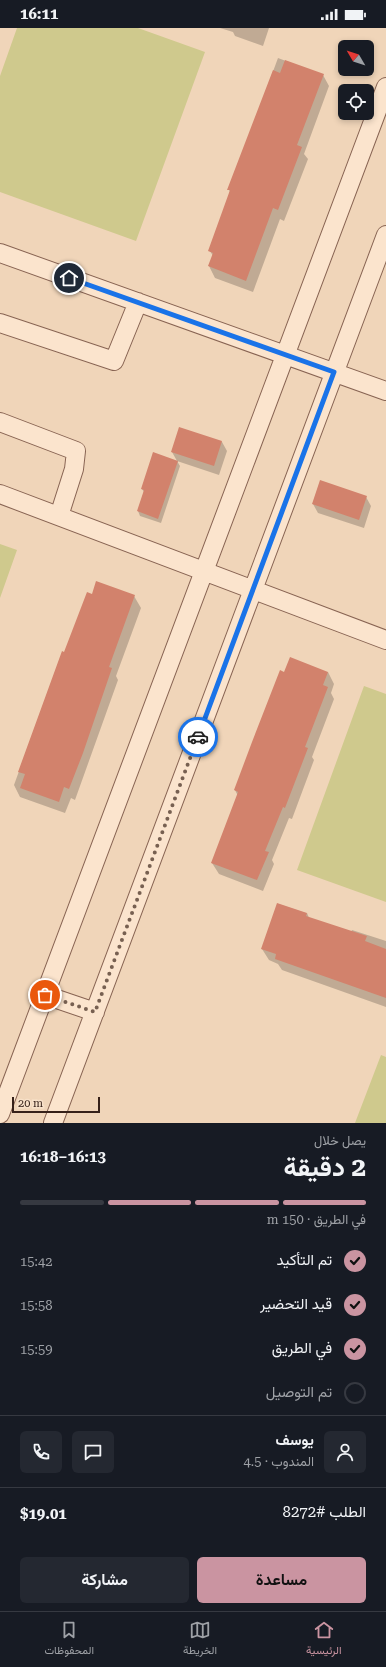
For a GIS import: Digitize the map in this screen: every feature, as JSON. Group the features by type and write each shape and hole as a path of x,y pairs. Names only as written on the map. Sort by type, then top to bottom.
{"lane":[{"path":"0,1114 386,87"},
{"path":"53,1123 386,235"},
{"path":"0,253 386,391"},
{"path":"0,323 114,362 138,302"},
{"path":"0,422 76,451 74,469 59,516"},
{"path":"0,494 386,640"},
{"path":"45,995 95,1012"}],"shaded area":[{"path":"17,28 138,28 205,52 136,241 0,192 0,76"},
{"path":"0,544 17,550 0,598"},
{"path":"364,686 386,694 386,902 297,870"},
{"path":"381,1055 386,1057 386,1123 355,1123"}],"building":[{"path":"285,60 324,74 297,145 302,147 278,210 273,208 246,281 208,266 213,253 208,251 230,190 227,190 273,70 280,73"},
{"path":"179,427 222,441 214,466 171,452"},
{"path":"153,452 178,461 158,519 137,511 144,490 141,489"},
{"path":"320,480 367,496 359,520 312,504"},
{"path":"96,581 135,595 109,667 112,668 83,753 69,789 64,787 59,802 20,788 25,774 18,772 62,651 64,652 87,592 92,594"},
{"path":"290,657 328,672 323,685 328,687 305,747 308,748 285,808 283,807 265,851 269,852 257,880 211,863 238,792 234,790 252,742 280,670 284,672"},
{"path":"277,903 307,913 306,916 367,936 365,941 386,949 386,998 275,959 276,954 261,949"}],"way so far":[{"path":"45,995 95,1012 198,737"}],"route":[{"path":"69,278 334,372 198,737"}]}
